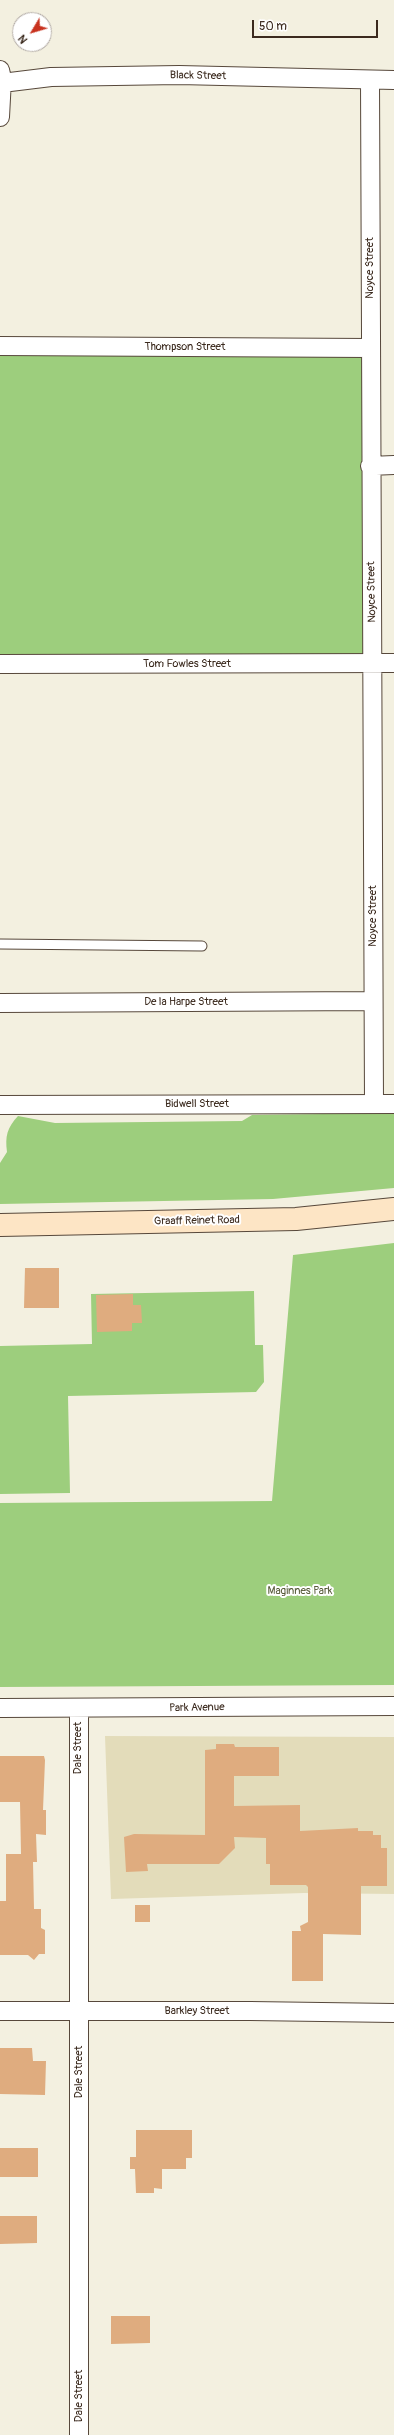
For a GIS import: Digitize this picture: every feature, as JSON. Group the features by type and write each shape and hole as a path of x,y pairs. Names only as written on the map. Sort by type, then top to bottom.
{"main road":[{"name":"Graaff Reinet Road","path":"0,1225 296,1219 394,1209"}],"street":[{"name":"Black Street","path":"1,77 179,76 394,80"},
{"path":"0,117 1,77"},
{"name":"Noyce Street","path":"370,80 370,466 373,663 372,1001 374,1104"},
{"name":"Thompson Street","path":"0,346 370,348"},
{"path":"370,466 394,466"},
{"name":"Tom Fowles Street","path":"0,664 394,663"},
{"name":"De la Harpe Street","path":"0,1003 372,1001"},
{"name":"Bidwell Street","path":"0,1105 394,1104"},
{"name":"Park Avenue","path":"0,1708 79,1709 394,1706"},
{"name":"Dale Street","path":"79,1709 79,2435"},
{"name":"Barkley Street","path":"0,2011 394,2013"}],"lane":[{"path":"0,944 202,946"}],"shaded area":[{"path":"105,1736 394,1737 394,1894 304,1893 111,1899"}],"green space":[{"path":"0,346 370,348 373,663 0,664"},
{"path":"394,1113 394,1188 273,1199 0,1204 0,1163 7,1152 6,1141 9,1128 18,1116 55,1123 242,1121 252,1115"},
{"name":"Maginnes Park","path":"394,1243 394,1685 0,1687 0,1503 272,1501 293,1255"},
{"path":"254,1291 255,1345 263,1345 264,1382 256,1392 68,1396 70,1493 0,1494 0,1346 92,1344 91,1294"}],"building":[{"path":"25,1268 59,1268 59,1308 24,1308"},
{"path":"133,1294 133,1305 141,1305 142,1323 132,1323 132,1331 97,1332 96,1295"},
{"path":"216,1744 234,1744 235,1747 279,1747 279,1776 234,1776 234,1806 300,1805 300,1831 358,1828 358,1831 373,1831 373,1835 381,1835 381,1848 387,1848 387,1886 361,1886 361,1935 323,1934 323,1981 292,1981 292,1931 301,1931 300,1926 308,1922 308,1887 306,1885 270,1885 270,1864 266,1864 266,1838 234,1837 235,1848 219,1864 147,1864 148,1871 126,1872 124,1837 134,1834 205,1835 205,1750 216,1749"},
{"path":"0,1756 44,1756 45,1760 43,1810 46,1810 46,1835 36,1834 37,1862 33,1862 34,1909 41,1909 41,1928 45,1930 45,1954 39,1954 34,1960 28,1955 0,1955 0,1901 6,1901 6,1854 21,1854 20,1802 0,1802"},
{"path":"135,1905 150,1905 150,1922 135,1922"},
{"path":"0,2048 32,2048 33,2061 46,2061 45,2095 0,2094"},
{"path":"136,2130 192,2130 192,2158 186,2158 186,2169 162,2169 162,2189 154,2188 154,2193 136,2193 135,2169 130,2169 130,2157 136,2157"},
{"path":"0,2148 38,2148 38,2177 0,2177"},
{"path":"0,2216 37,2216 37,2243 0,2244"},
{"path":"111,2316 150,2316 150,2343 111,2344"}]}
